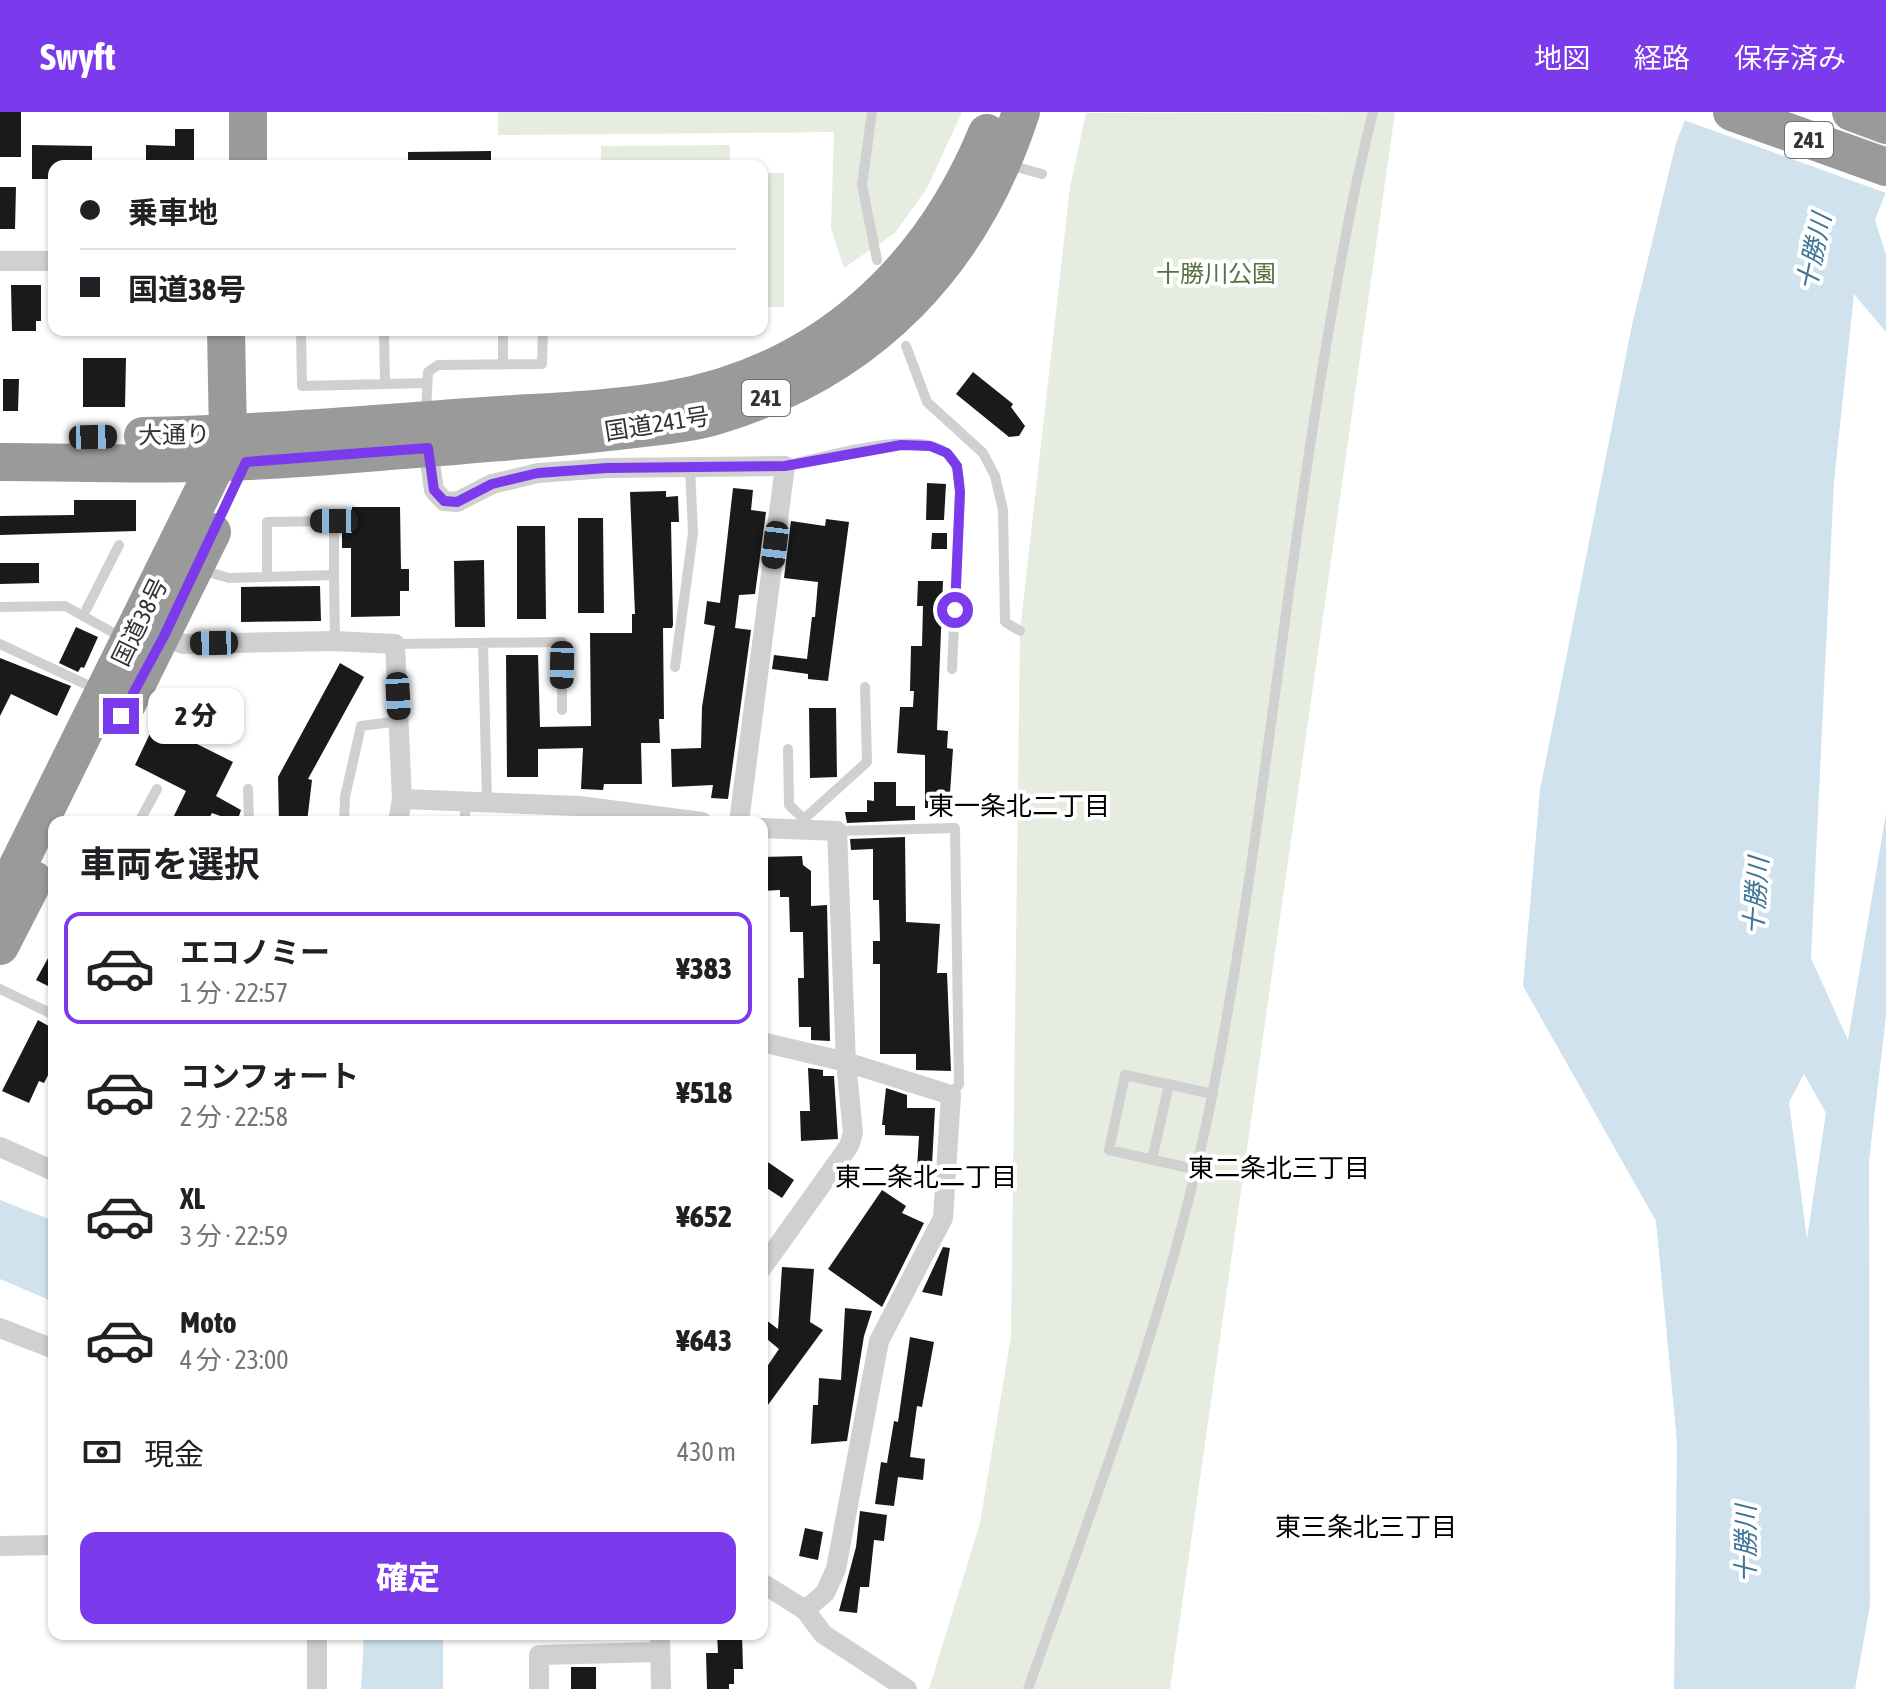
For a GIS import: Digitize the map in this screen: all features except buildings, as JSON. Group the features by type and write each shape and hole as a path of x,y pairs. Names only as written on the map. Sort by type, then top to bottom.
{"highway":[{"path":"224,112 224,160"},
{"path":"248,112 248,160"},
{"name":"国道241号","path":"236,448 427,417 679,424 716,416 803,382 844,357 892,320 936,276 962,241 991,157 995,112"},
{"name":"国道241号","path":"991,157 1021,112"},
{"name":"241","path":"1732,112 1886,167"},
{"name":"241","path":"1851,112 1886,125"},
{"name":"国道38号","path":"68,816 236,448 227,336"},
{"name":"国道38号","path":"0,902 104,693 147,639 195,569 236,448 249,336"},
{"name":"大通り","path":"0,438 236,448"},
{"name":"大通り","path":"0,462 236,448"},
{"path":"0,946 48,866"}],"street":[{"path":"0,261 48,261"},
{"path":"427,417 434,490 444,501 457,502 492,484 538,473 785,466 740,816"},
{"path":"147,639 183,644 335,641 395,644 402,799 399,816"},
{"path":"402,799 579,806 656,816"},
{"path":"768,827 798,824 837,831 846,1062 853,1133 849,1146 768,1260"},
{"path":"768,1043 846,1062 951,1095 943,1218 879,1341 836,1569 825,1593 805,1610"},
{"path":"0,1147 48,1168"},
{"path":"0,1328 48,1347"},
{"path":"0,1546 48,1545"},
{"path":"768,1587 805,1610 823,1634 907,1689"},
{"path":"317,1640 317,1689"},
{"path":"539,1689 539,1655 660,1643 661,1689"}],"lane":[{"path":"872,112 862,185 877,260"},
{"path":"1028,1689 1131,1400 1170,1272 1213,1094 1241,928 1304,478 1350,200 1373,112"},
{"path":"991,157 1042,174"},
{"path":"301,336 302,386 385,384 427,417"},
{"path":"384,336 385,384"},
{"path":"503,336 503,364"},
{"path":"427,417 428,372 438,365 542,364 543,336"},
{"path":"906,346 927,402 983,453 995,476 1003,510 1005,622 1020,631"},
{"path":"785,466 901,445 930,446 947,453 957,466 960,492 952,669"},
{"path":"675,667 693,533 690,467"},
{"path":"267,577 267,522 334,521 335,641"},
{"path":"83,616 119,545"},
{"path":"195,569 229,578 334,575"},
{"path":"0,607 65,606 83,616 147,639"},
{"path":"395,644 562,642 562,710"},
{"path":"468,816 477,801 483,643"},
{"path":"0,644 104,693"},
{"path":"788,749 789,805 798,824 867,762 865,687"},
{"path":"344,816 345,797 361,726 399,721"},
{"path":"142,816 157,789"},
{"path":"248,789 249,816"},
{"path":"837,831 955,828 959,1084 951,1095"},
{"path":"0,989 48,1012"},
{"path":"1194,1169 1109,1150 1125,1075 1213,1094"},
{"path":"1152,1160 1169,1084"}],"green space":[{"path":"498,112 962,112 927,188 895,233 844,268 831,228 834,132 498,135"},
{"name":"十勝川公園","path":"1395,112 1170,1689 929,1689 980,1523 1011,1336 1020,631 1070,187 1086,113"},
{"path":"730,145 730,160 601,160 601,146"},
{"path":"768,173 784,173 784,307 768,307"}],"water":[{"name":"十勝川","path":"1688,112 1886,192 1875,220 1886,255 1886,332 1854,294 1834,481 1811,958 1848,1040 1886,813 1886,1016 1869,1161 1870,1605 1855,1689 1674,1689 1677,1442 1656,1221 1523,986 1540,790 1632,325 1676,143","holes":["1804,1074 1826,1113 1807,1239 1789,1102"]},
{"path":"0,1200 48,1219 48,1299 0,1279"},
{"path":"364,1640 443,1640 443,1689 361,1689"}],"pier":[{"path":"1683,112 1886,112 1886,193 1681,119"}],"district":[{"name":"東一条北二丁目","path":"1019,806"},
{"name":"東二条北三丁目","path":"1279,1168"},
{"name":"東二条北二丁目","path":"926,1177"},
{"name":"東三条北三丁目","path":"1366,1527"}],"route":[{"path":"121,716 164,636 246,462 428,448 434,490 444,501 457,502 492,484 538,473 607,468 785,466 843,453 901,445 930,446 947,453 957,466 960,492 955,610"}]}
